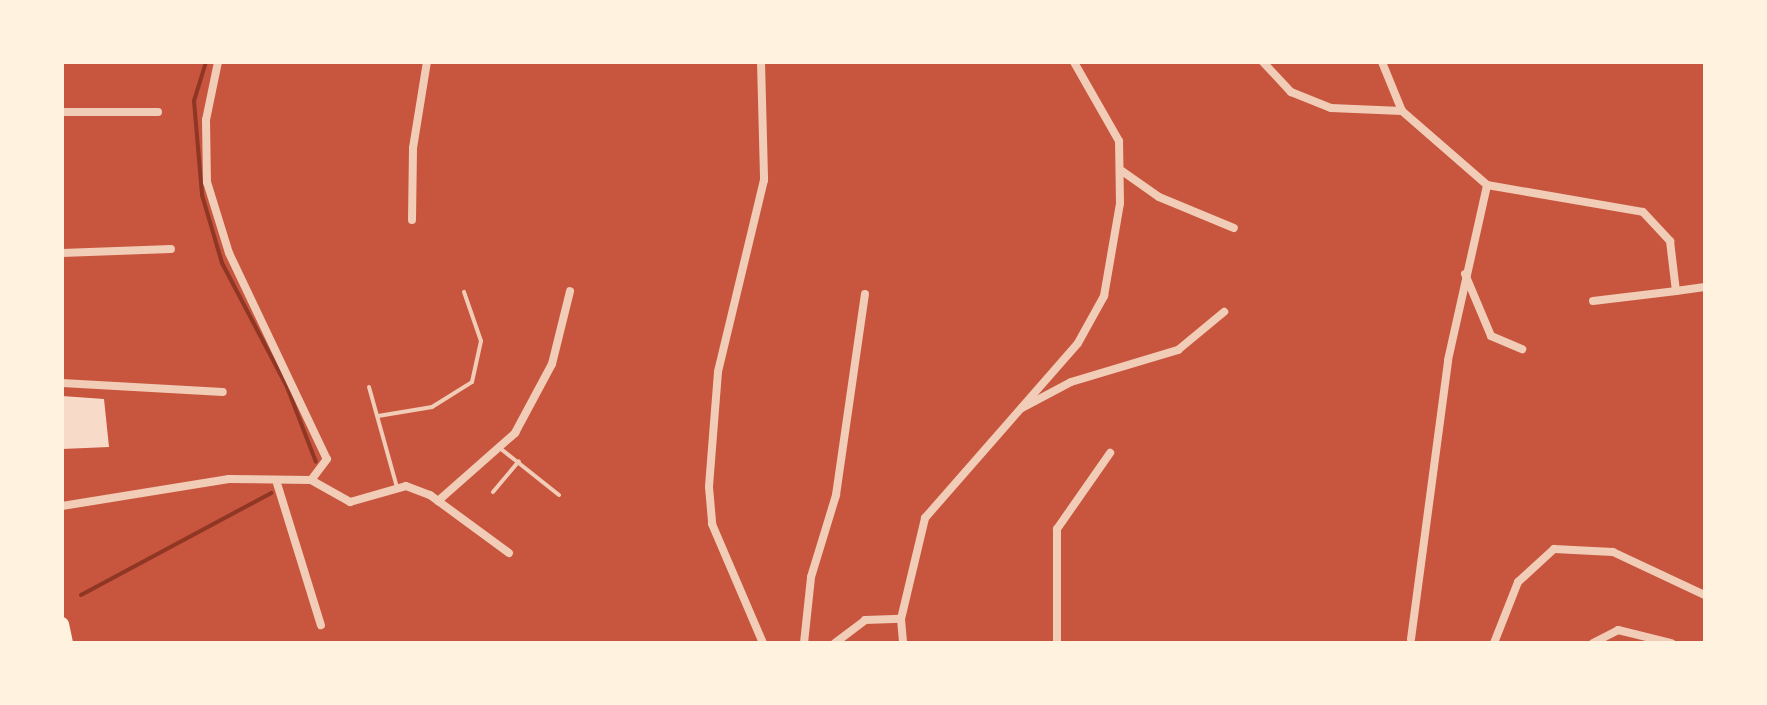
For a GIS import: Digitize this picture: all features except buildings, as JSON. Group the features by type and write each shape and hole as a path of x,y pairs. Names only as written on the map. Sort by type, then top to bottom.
{"main road":[{"path":"62,624 66,643"}],"street":[{"path":"218,62 206,120 207,182 235,266 327,459 311,480"},
{"path":"412,220 413,148 427,62"},
{"path":"761,62 764,180 718,372 709,487 712,524 763,643"},
{"path":"903,643 901,619 925,518 1078,343 1104,296 1122,171 1113,127 1074,62"},
{"path":"1263,62 1291,92 1331,108 1402,111"},
{"path":"1382,62 1402,111 1487,185 1643,212 1670,241 1676,291"},
{"path":"62,112 158,112"},
{"path":"1122,171 1159,197 1234,228"},
{"path":"1411,639 1465,274 1487,185"},
{"path":"62,253 171,249"},
{"path":"1465,274 1491,336 1522,349"},
{"path":"1593,301 1705,287"},
{"path":"438,501 501,449 542,390 570,291"},
{"path":"804,643 811,577 836,495 865,294"},
{"path":"1017,411 1071,382 1178,350 1224,312"},
{"path":"62,383 223,392"},
{"path":"1057,643 1057,529 1110,453"},
{"path":"276,480 321,625"},
{"path":"62,506 193,482 311,480 350,502 367,503 397,487 438,501 509,553"},
{"path":"1494,643 1518,582 1554,549 1613,552 1705,595"},
{"path":"835,643 865,620 901,619"},
{"path":"1593,643 1618,630 1671,643"}],"lane":[{"path":"378,416 432,407 472,382 481,341 464,292"},
{"path":"369,387 397,487"},
{"path":"501,449 559,495"},
{"path":"493,492 519,461"}],"waterway":[{"path":"206,62 194,101 202,195 222,263 287,387 316,462"},
{"path":"81,595 271,493"}]}
